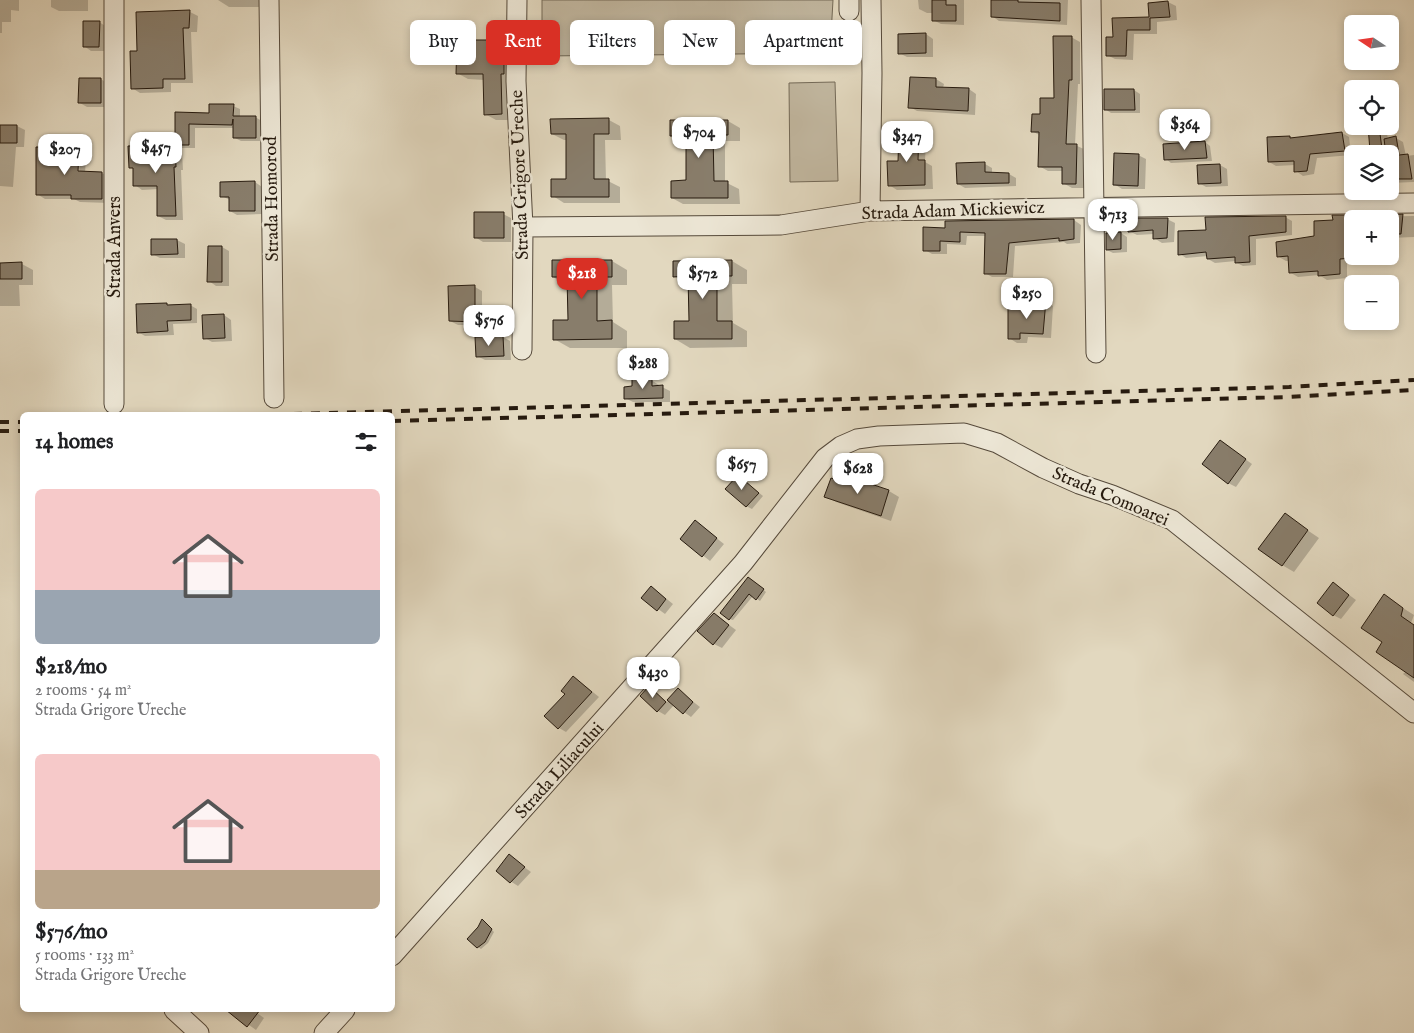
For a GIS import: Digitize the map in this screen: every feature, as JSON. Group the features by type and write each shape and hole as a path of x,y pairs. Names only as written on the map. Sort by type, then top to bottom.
{"street":[{"name":"Strada Anvers","path":"114,0 114,404"},
{"name":"Strada Homorod","path":"269,0 274,398"},
{"name":"Strada Grigore Ureche","path":"516,0 516,81 523,227 522,350"},
{"path":"870,0 872,73 870,210"},
{"path":"1091,0 1096,353"},
{"name":"Strada Adam Mickiewicz","path":"523,227 781,225 870,210 1414,203"},
{"name":"Strada Comoarei","path":"841,446 857,439 879,436 964,433 997,443 1043,468 1172,520 1414,713"},
{"name":"Strada Liliacului","path":"395,953 743,563 826,458 841,446"},
{"path":"176,1012 199,1033"},
{"path":"324,1033 343,1012"}],"shaded area":[{"path":"542,0 833,0 832,20 745,20 745,54 735,54 735,20 664,20 664,55 654,55 654,20 570,20 570,56 560,56 560,20 542,20"},
{"path":"835,82 838,181 790,182 789,83"}],"building":[{"path":"932,0 946,0 946,5 956,5 956,21 932,21"},
{"path":"991,0 1060,3 1060,21 991,17"},
{"path":"1168,1 1170,17 1150,18 1150,30 1127,30 1126,56 1106,56 1106,37 1113,37 1112,18 1149,17 1148,3"},
{"path":"190,10 189,28 183,28 185,79 163,79 163,88 131,89 130,51 137,51 136,12"},
{"path":"83,21 100,21 99,47 83,47"},
{"path":"926,33 926,53 898,54 898,34"},
{"path":"1053,36 1072,36 1072,80 1069,80 1066,144 1077,144 1076,184 1062,184 1062,167 1038,167 1039,132 1031,132 1032,114 1040,114 1040,98 1054,98"},
{"path":"476,40 486,40 486,65 504,65 504,74 501,74 502,114 484,115 483,74 456,74 456,65 476,65"},
{"path":"910,77 936,78 936,87 969,88 968,111 908,108"},
{"path":"79,78 101,78 101,103 78,103"},
{"path":"1104,89 1134,89 1135,110 1104,110"},
{"path":"209,104 234,104 233,116 256,116 256,138 233,138 233,119 232,125 189,124 189,145 175,145 175,112 209,113"},
{"path":"609,118 609,134 594,134 594,179 609,179 609,197 551,197 551,179 566,179 566,134 551,134 550,119"},
{"path":"670,120 728,120 728,135 713,135 714,181 728,181 728,198 671,198 671,181 686,180 686,136 670,136"},
{"path":"0,125 17,125 17,143 0,143"},
{"path":"899,132 919,132 918,160 925,160 925,185 888,186 887,161 898,161"},
{"path":"1342,132 1344,151 1310,154 1307,171 1294,172 1294,161 1268,162 1267,137 1290,136 1290,138"},
{"path":"1369,135 1380,135 1381,145 1370,145"},
{"path":"1396,136 1398,145 1385,145 1384,139"},
{"path":"1205,141 1207,158 1164,160 1163,144"},
{"path":"175,145 176,216 157,216 157,186 133,186 133,168 129,168 128,146"},
{"path":"36,147 48,147 48,151 79,152 78,171 102,172 102,199 71,199 71,195 36,195"},
{"path":"1114,153 1139,154 1138,186 1113,185"},
{"path":"1408,154 1412,179 1399,179 1399,155"},
{"path":"985,162 985,172 1009,173 1009,183 957,184 956,163"},
{"path":"1220,164 1221,183 1198,184 1197,165"},
{"path":"255,181 255,211 229,211 229,197 220,197 220,182"},
{"path":"474,212 504,212 504,238 474,238"},
{"path":"1399,214 1403,214 1401,234 1399,234"},
{"path":"1332,215 1344,215 1344,259 1340,259 1340,274 1318,276 1318,271 1289,273 1288,256 1277,257 1276,242 1314,236 1314,221 1333,220"},
{"path":"1286,216 1286,232 1249,236 1250,262 1235,263 1235,257 1207,259 1206,252 1178,255 1178,231 1206,230 1205,217"},
{"path":"1128,218 1168,218 1167,238 1153,239 1153,230 1128,232"},
{"path":"1074,219 1074,239 1059,241 1059,238 1009,243 1006,274 984,274 985,233 960,232 960,242 940,241 940,251 923,251 923,227 945,228 945,221"},
{"path":"1121,232 1121,249 1106,250 1106,233"},
{"path":"151,239 177,239 178,254 151,255"},
{"path":"208,246 222,246 222,282 207,282"},
{"path":"552,260 612,260 612,277 597,277 597,321 612,320 612,339 553,340 553,320 568,320 567,277 552,277"},
{"path":"732,260 732,276 717,276 717,321 732,321 732,339 674,339 674,321 689,321 688,276 673,277 673,261"},
{"path":"22,262 22,279 0,279 0,263"},
{"path":"475,285 475,322 449,321 448,286"},
{"path":"1033,300 1046,300 1043,334 1020,333 1020,339 1008,339 1008,309 1032,309"},
{"path":"167,303 167,305 191,304 191,320 167,321 168,331 137,333 136,304"},
{"path":"224,314 225,338 203,339 202,315"},
{"path":"503,336 504,356 476,357 475,337"},
{"path":"632,379 652,379 652,386 663,385 663,398 624,399 624,387 632,386"},
{"path":"1220,440 1246,459 1228,484 1202,464"},
{"path":"738,475 759,493 746,507 725,489"},
{"path":"844,475 889,490 881,516 824,497 831,478 842,482"},
{"path":"1285,513 1308,530 1282,566 1258,549"},
{"path":"695,520 717,538 702,557 680,539"},
{"path":"748,577 764,589 756,600 749,594 729,620 720,613"},
{"path":"1333,582 1349,595 1333,616 1317,603"},
{"path":"651,586 666,599 657,611 641,598"},
{"path":"1384,594 1403,608 1401,616 1414,625 1414,678 1376,652 1382,642 1361,628"},
{"path":"714,613 729,625 713,645 697,631"},
{"path":"573,676 592,692 558,729 544,716 565,694 561,691"},
{"path":"649,686 666,702 657,712 640,696"},
{"path":"678,688 693,702 683,714 667,700"},
{"path":"509,854 525,867 510,883 496,871"},
{"path":"482,919 492,929 485,942 477,948 467,939 478,927"},
{"path":"228,1012 258,1012 247,1027"}],"railway":[{"path":"368,412 1289,387 1414,380"},
{"path":"395,421 1288,397 1414,390"},
{"path":"0,422 20,422"},
{"path":"0,431 20,431"}]}
